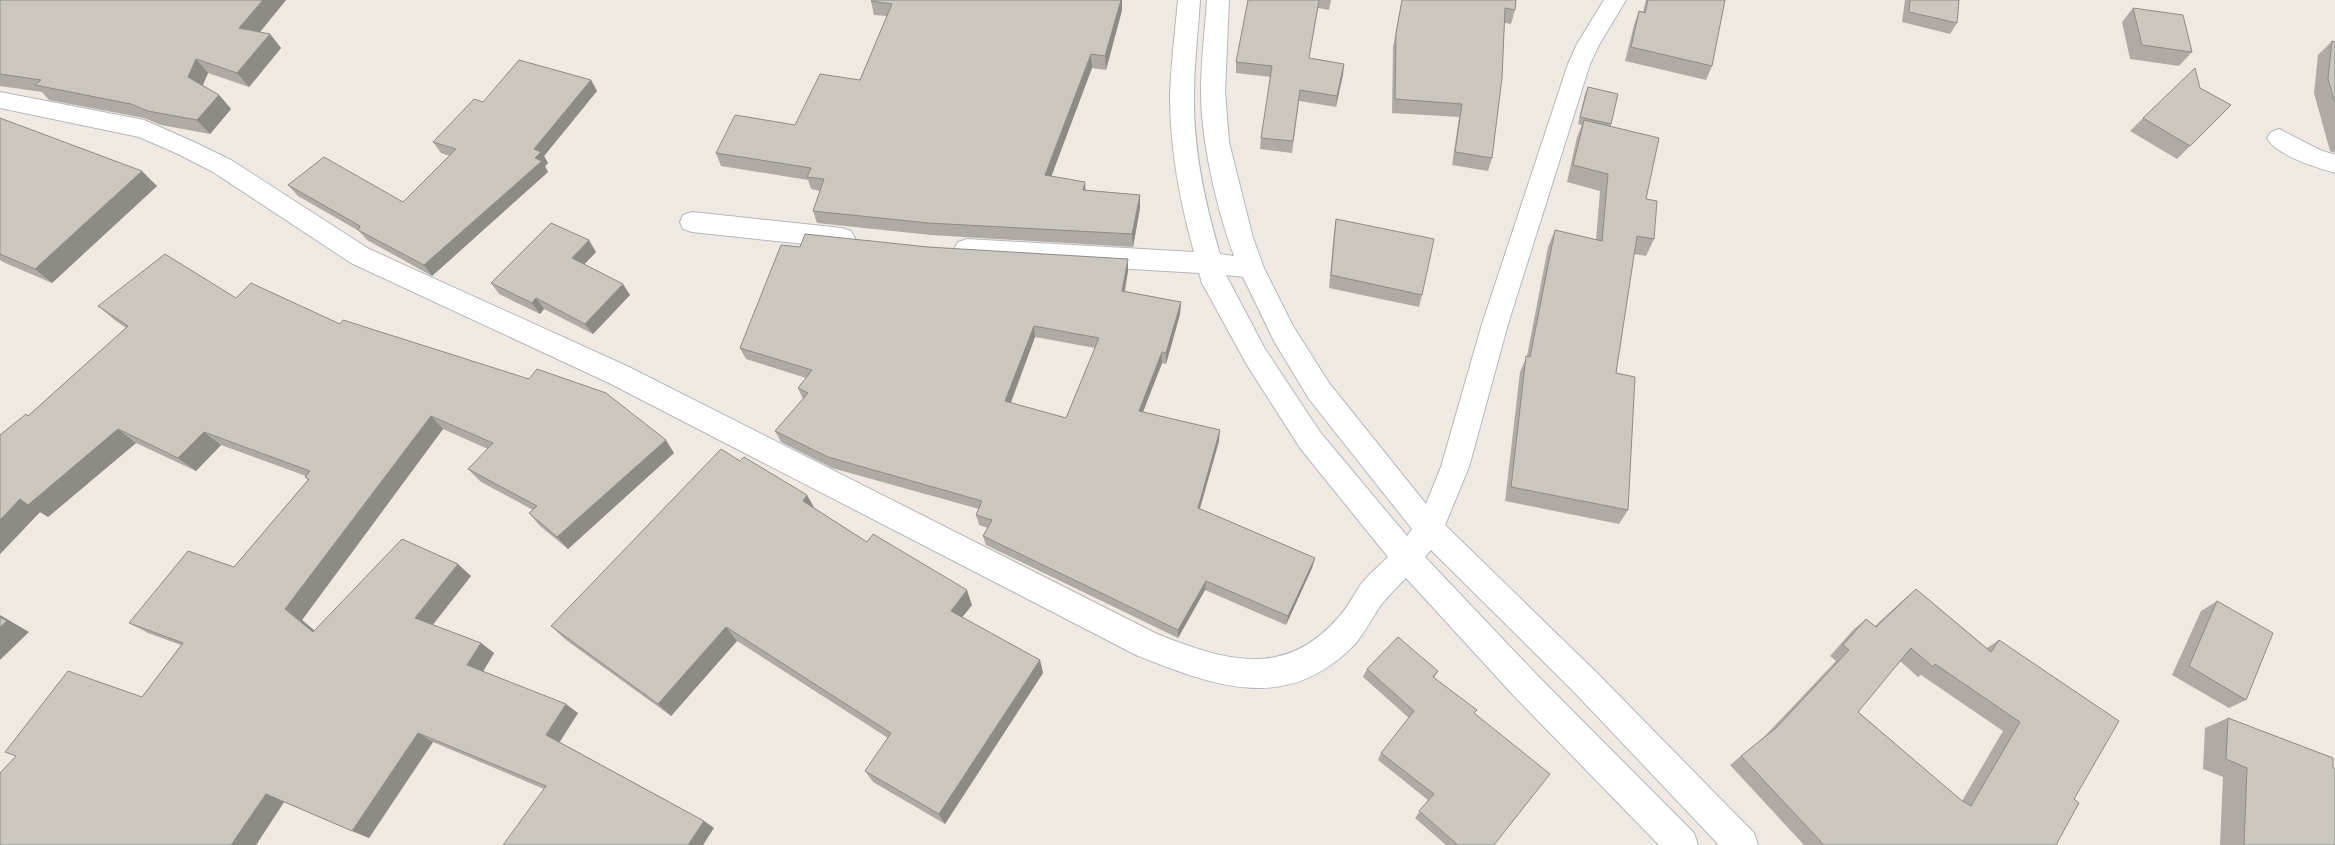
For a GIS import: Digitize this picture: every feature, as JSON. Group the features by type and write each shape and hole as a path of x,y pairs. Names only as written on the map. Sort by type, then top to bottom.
{"street":[{"path":"1189,0 1182,96 1185,146 1196,214 1215,283 1256,357 1310,440 1406,557 1525,685 1682,845"},
{"path":"1218,0 1214,92 1217,142 1240,238 1251,268 1282,333 1319,391 1429,530 1586,683 1742,845"},
{"path":"0,100 144,129 186,148 222,166 360,256 619,375 1147,645 1195,663 1247,676 1294,668 1316,657 1348,630 1372,594 1429,530 1453,473 1508,278 1579,64 1588,44 1615,0"},
{"path":"2279,138 2311,156 2335,164"},
{"path":"692,222 864,240"},
{"path":"941,248 1208,263 1251,268"}],"building":[{"path":"0,0 263,0 239,28 270,34 237,73 196,59 188,77 219,95 197,120 148,111 131,104 35,85 41,80 0,74"},
{"path":"872,0 1121,0 1105,56 1091,54 1045,175 1085,182 1083,190 1140,195 1132,234 928,223 813,211 824,179 807,177 811,168 716,153 735,115 795,125 820,74 860,80 892,4"},
{"path":"1248,0 1319,0 1309,58 1344,64 1337,96 1300,90 1293,141 1261,138 1272,66 1236,62"},
{"path":"1402,0 1516,0 1515,10 1505,8 1502,78 1492,158 1455,152 1462,104 1395,99 1396,33"},
{"path":"1648,0 1725,0 1712,66 1631,47 1639,11 1645,13"},
{"path":"1910,0 1959,0 1957,23 1909,12"},
{"path":"2133,8 2183,15 2192,52 2142,45"},
{"path":"2332,41 2335,42 2335,103 2328,79"},
{"path":"519,60 591,80 534,149 541,152 535,158 542,161 424,265 358,230 360,226 288,185 324,157 403,202 456,149 433,142 474,99 483,102"},
{"path":"2195,68 2200,88 2231,105 2190,146 2143,118"},
{"path":"1588,87 1618,94 1611,124 1580,117"},
{"path":"0,118 142,171 35,269 0,254"},
{"path":"1584,120 1659,138 1646,199 1657,201 1654,239 1637,236 1616,373 1635,377 1628,510 1511,487 1526,356 1530,357 1555,230 1602,241 1608,174 1573,165"},
{"path":"1336,219 1434,239 1422,295 1331,275"},
{"path":"551,223 589,240 572,258 623,284 585,324 536,298 532,303 491,283"},
{"path":"805,234 928,247 1128,259 1122,291 1181,302 1166,353 1162,352 1139,411 1220,430 1198,508 1315,558 1288,616 1206,581 1178,630 983,536 992,520 976,515 982,501 828,457 775,431 808,393 798,388 812,370 740,348 781,245 800,247","holes":["1034,326 1099,338 1066,418 1005,401"]},
{"path":"165,254 236,298 251,283 340,324 343,320 529,379 537,369 606,393 666,440 557,537 529,513 537,506 468,469 493,443 431,416 285,609 313,632 402,539 458,564 415,618 481,643 467,665 566,704 546,735 704,821 688,845 503,845 546,786 418,733 352,831 266,794 231,845 0,845 0,773 16,756 5,752 68,671 142,697 183,643 129,623 188,551 234,567 309,479 305,477 310,471 204,432 178,458 118,429 28,505 20,499 0,520 0,435 26,414 28,416 128,326 98,306"},
{"path":"721,449 740,461 744,457 807,495 803,501 867,542 873,534 967,590 951,611 1040,660 939,814 865,771 891,733 726,627 658,704 551,626"},
{"path":"1916,589 1991,652 1999,640 2119,721 2074,799 2079,803 2056,845 1824,845 1741,756 1776,728 1849,650 1843,645 1866,619 1876,627","holes":["1911,648 1933,667 1935,664 2020,722 1971,806 1961,800 1858,712"]},
{"path":"2217,601 2273,633 2246,700 2189,666"},
{"path":"0,617 7,621 0,627"},
{"path":"1398,637 1438,671 1433,677 1477,710 1474,713 1550,774 1494,845 1458,845 1419,811 1434,794 1381,753 1414,711 1367,669"},
{"path":"2228,718 2333,758 2333,768 2335,768 2335,845 2244,845 2247,768 2226,759"}]}
